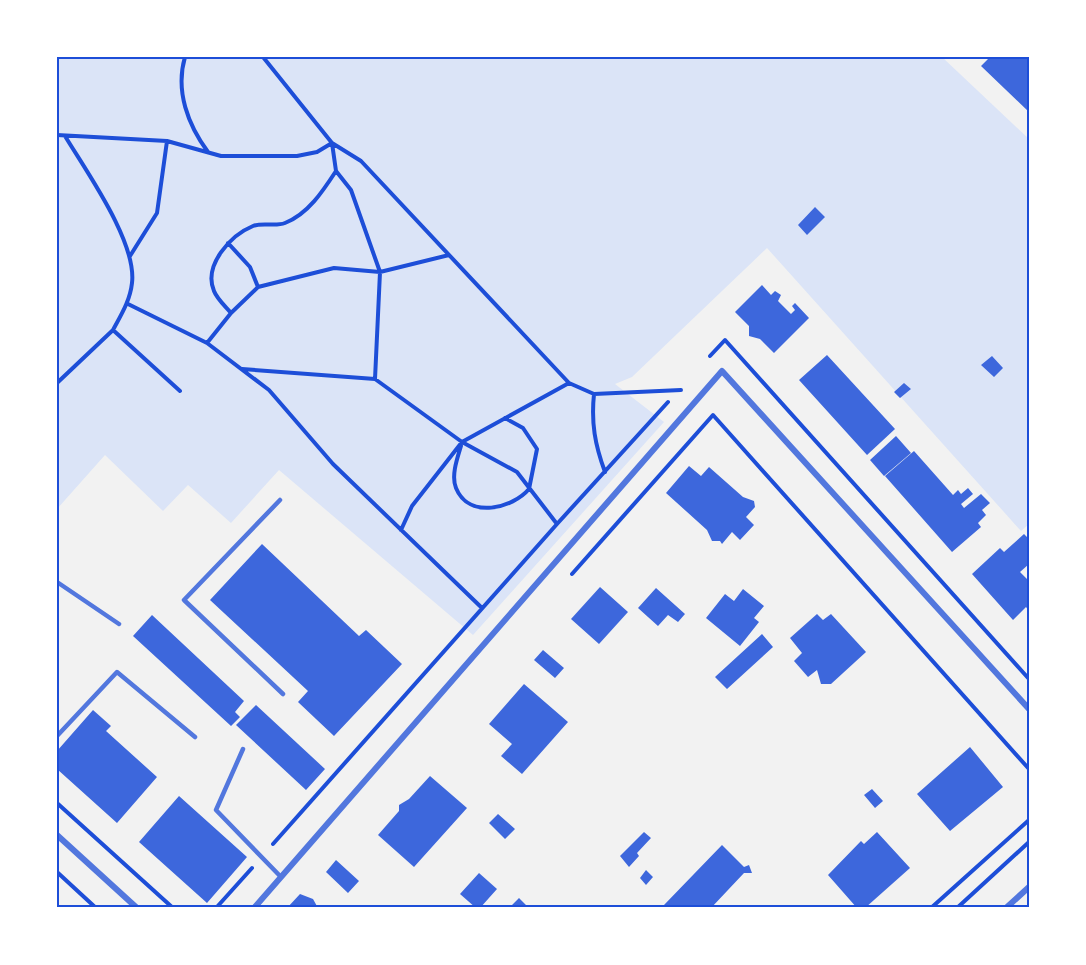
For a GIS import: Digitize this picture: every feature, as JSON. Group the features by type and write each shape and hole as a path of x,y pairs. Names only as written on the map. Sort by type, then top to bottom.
{"street":[{"path":"254,908 722,371 1029,709"},
{"path":"57,835 137,908"},
{"path":"1006,908 1029,887"}],"lane":[{"path":"280,500 184,600 283,694"},
{"path":"57,582 118,624"},
{"path":"57,736 117,672 195,737"},
{"path":"243,749 216,810 281,877"}],"path":[{"path":"185,57 182,85 185,107 192,129 208,152"},
{"path":"263,57 332,143 361,161 569,382 594,394 709,387"},
{"path":"57,135 167,141 221,156 297,156 316,152 332,143"},
{"path":"57,383 113,330 128,304 133,282 130,256 107,205 65,135"},
{"path":"130,256 158,213 167,141"},
{"path":"332,143 336,171 351,190 380,272 375,379"},
{"path":"231,313 214,292 212,277 215,261 228,243 255,225 285,224 313,203 336,171"},
{"path":"228,243 250,267 258,287"},
{"path":"207,343 231,313 258,287 334,268 380,272 449,255"},
{"path":"128,304 207,343 269,390 333,464 482,608"},
{"path":"113,330 180,391"},
{"path":"242,369 375,379 462,442 517,472 557,524"},
{"path":"401,531 412,506 462,442 569,382"},
{"path":"216,908 679,390"},
{"path":"594,394 592,417 594,440 604,472"},
{"path":"564,583 713,415 1029,769"},
{"path":"462,442 454,478 459,493 474,506 509,506 529,489 537,449 523,428 505,418"},
{"path":"57,803 173,908"},
{"path":"931,908 1029,820"},
{"path":"957,908 1029,842"},
{"path":"57,872 96,908"}],"shaded area":[{"path":"57,57 942,57 1029,139 1029,524 1021,531 767,248 632,377 615,384 664,422 473,635 279,470 231,523 188,485 163,511 105,455 57,509"}],"building":[{"path":"987,57 1029,57 1029,112 981,66 988,59"},
{"path":"815,207 825,217 807,235 798,225"},
{"path":"762,285 771,295 775,291 781,295 778,301 791,314 795,310 792,306 795,303 809,318 774,353 760,339 749,336 749,326 735,312"},
{"path":"827,355 895,429 867,455 799,380"},
{"path":"992,356 1003,368 994,377 981,365"},
{"path":"904,383 911,389 900,398 894,392"},
{"path":"896,436 911,453 884,476 870,460"},
{"path":"914,451 953,495 958,490 961,494 968,488 973,494 961,504 964,508 981,494 990,503 982,510 986,515 978,523 981,527 952,552 885,476"},
{"path":"689,466 701,476 709,467 743,497 754,501 755,507 746,517 754,525 740,540 732,532 722,544 720,541 712,541 707,530 666,493"},
{"path":"1024,534 1029,539 1029,564 1020,572 1029,581 1029,611 1026,607 1013,620 972,574 1000,548 1004,552"},
{"path":"262,544 359,636 366,630 402,664 334,736 298,702 308,691 210,600"},
{"path":"600,587 628,612 599,644 571,619"},
{"path":"656,588 685,614 678,622 668,615 658,626 638,608"},
{"path":"743,589 764,606 754,618 759,622 740,646 706,618 725,594 734,601"},
{"path":"817,614 823,620 831,614 866,652 831,684 821,684 817,670 808,677 794,661 802,653 790,638"},
{"path":"152,615 244,701 235,712 240,717 231,726 133,636"},
{"path":"762,634 773,647 727,689 715,677"},
{"path":"543,650 564,668 555,678 534,660"},
{"path":"524,684 568,722 522,774 501,756 512,744 489,724"},
{"path":"256,705 325,769 306,790 236,725"},
{"path":"93,710 111,726 106,731 157,777 117,823 57,769 57,751"},
{"path":"970,747 1003,787 950,831 917,794"},
{"path":"430,776 467,808 414,867 378,835 399,811 399,805 409,799"},
{"path":"872,789 883,801 875,808 864,795"},
{"path":"179,796 247,857 207,903 139,842"},
{"path":"498,814 515,829 505,839 489,823"},
{"path":"644,832 651,838 637,853 639,856 629,867 620,856"},
{"path":"877,832 910,868 865,908 857,908 828,875 861,841 864,844"},
{"path":"722,845 744,867 749,865 752,873 744,873 711,908 667,908 664,905"},
{"path":"336,860 359,881 348,893 326,872"},
{"path":"646,870 653,877 646,885 640,878"},
{"path":"479,873 497,889 480,908 476,908 460,894"},
{"path":"300,894 313,899 318,908 287,908"},
{"path":"519,898 529,908 509,908"}]}
